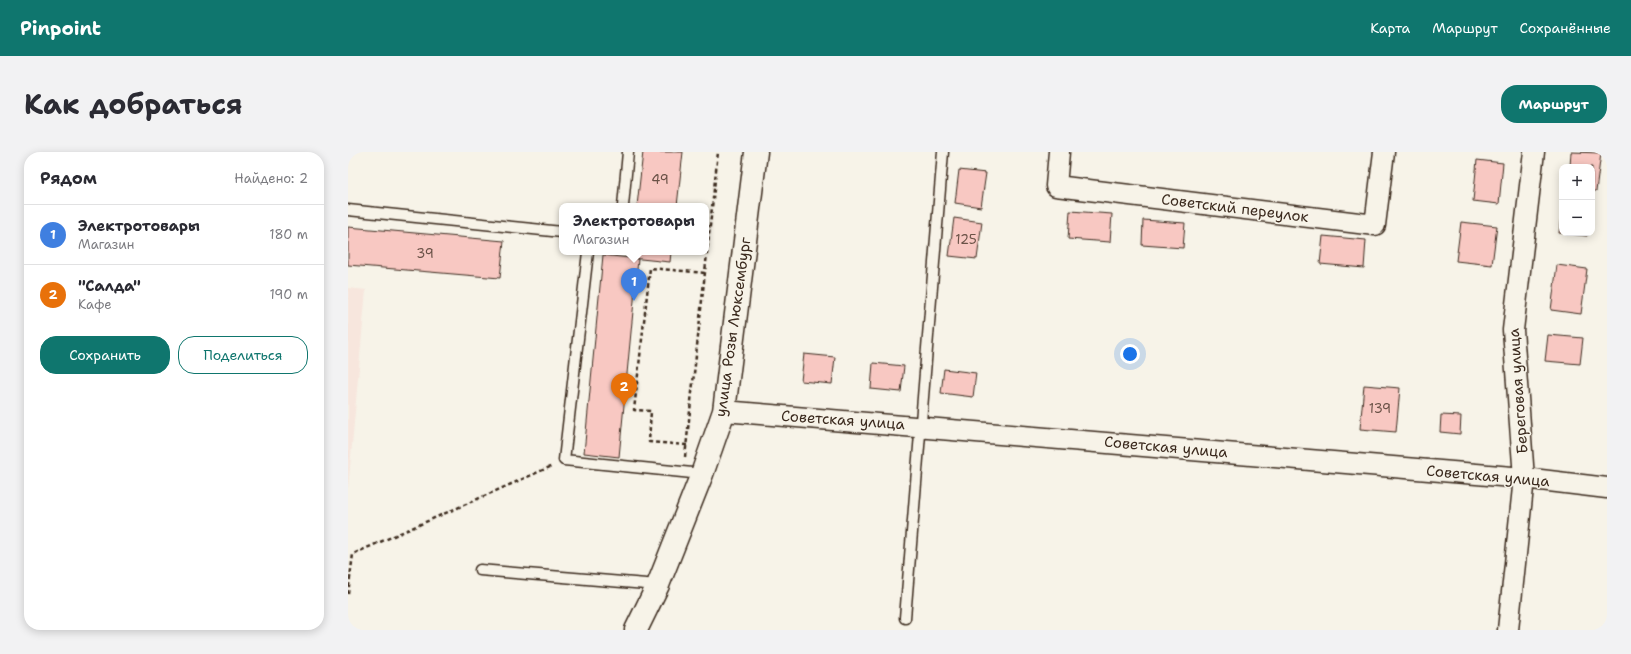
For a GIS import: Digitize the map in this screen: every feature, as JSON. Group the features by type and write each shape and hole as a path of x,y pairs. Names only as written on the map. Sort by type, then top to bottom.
{"street":[{"name":"улица Розы Люксембург","path":"636,630 658,585 693,473 724,411 756,152"},
{"name":"Советский переулок","path":"1059,152 1056,186 1375,225 1384,152"},
{"name":"Береговая улица","path":"1508,630 1524,478 1513,330 1534,152"},
{"name":"Советская улица","path":"724,411 920,426 1524,478 1607,488"}],"lane":[{"path":"623,203 628,152"},
{"path":"905,618 943,152"},
{"path":"348,210 559,232"},
{"path":"588,255 564,460 693,473"},
{"path":"480,570 658,585"}],"path":[{"path":"709,236 718,152"},
{"path":"693,473 686,445 707,255"},
{"path":"686,445 649,442 651,411 634,410 650,268 705,273"},
{"path":"348,594 353,554 564,460"}],"shaded area":[{"path":"348,288 366,290 348,489"}],"building":[{"path":"643,152 683,152 677,203 637,203"},
{"path":"1571,152 1601,153 1596,191 1595,164 1570,164"},
{"path":"1477,160 1503,163 1499,204 1473,201"},
{"path":"959,170 986,173 981,207 955,203"},
{"path":"1070,211 1112,214 1110,242 1068,239"},
{"path":"954,218 982,222 977,259 949,256"},
{"path":"1143,220 1185,223 1183,248 1142,245"},
{"path":"1461,222 1497,226 1492,265 1456,261"},
{"path":"348,227 504,241 500,278 348,265"},
{"path":"1323,236 1366,240 1364,268 1320,264"},
{"path":"603,255 638,259 619,457 584,453"},
{"path":"631,255 671,255 670,262 631,258"},
{"path":"1557,265 1587,269 1581,314 1551,310"},
{"path":"1548,335 1583,338 1580,364 1545,361"},
{"path":"804,354 835,357 832,384 801,381"},
{"path":"873,363 904,366 901,392 871,389"},
{"path":"944,369 976,373 973,397 941,393"},
{"path":"1364,385 1400,388 1396,432 1360,429"},
{"path":"1441,415 1461,416 1460,434 1440,432"}],"place":[{"name":"Электротовары","path":"634,301"},
{"name":"\"Салда\"","path":"624,406"}]}
